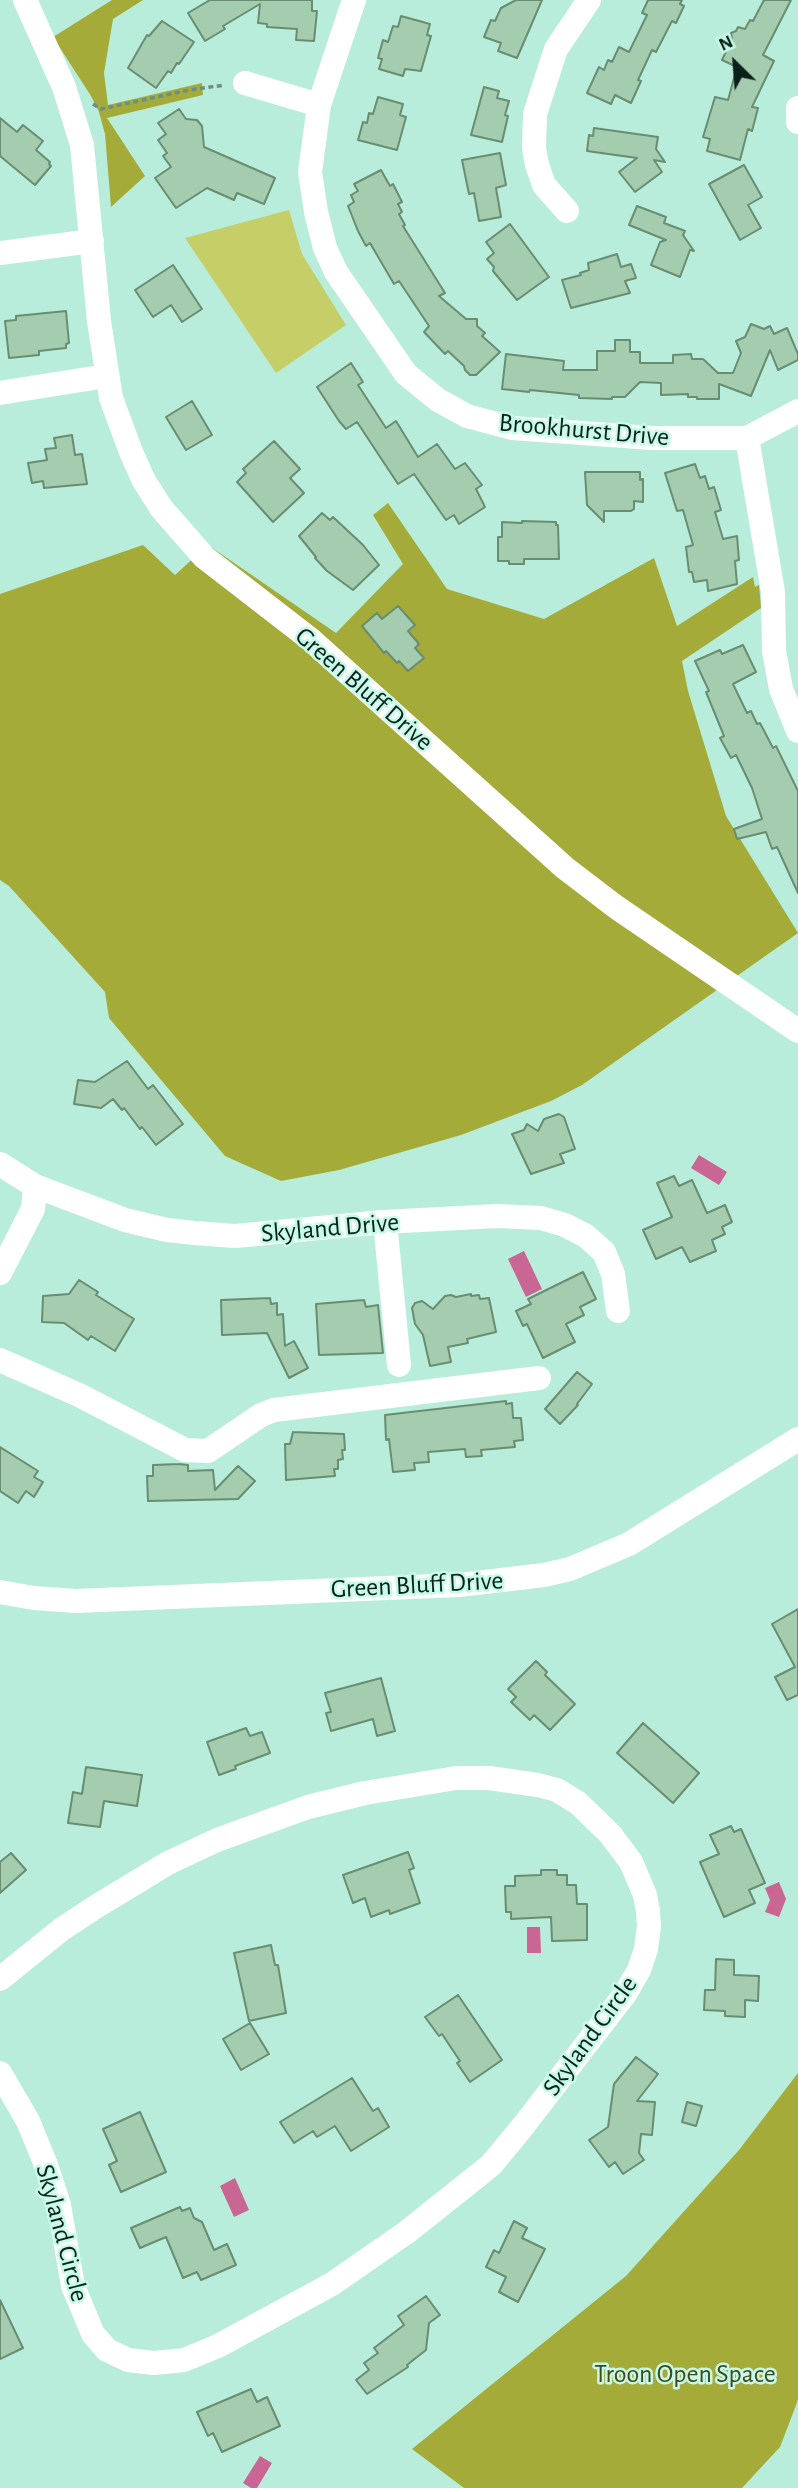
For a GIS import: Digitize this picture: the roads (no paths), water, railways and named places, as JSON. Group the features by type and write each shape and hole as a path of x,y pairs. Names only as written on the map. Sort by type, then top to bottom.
{"street":[{"name":"Green Bluff Drive","path":"25,0 72,108 82,145 106,376 117,419 144,481 169,518 204,556 310,639 581,881 616,908 798,1031"},
{"name":"Brookhurst Drive","path":"354,0 319,105 310,172 325,248 337,272 406,374 438,400 467,416 512,428 652,438 747,438 798,411"},
{"path":"567,211 544,185 537,165 534,148 535,114 555,49 589,0"},
{"path":"245,83 319,105"},
{"path":"798,108 798,122"},
{"path":"0,253 92,241"},
{"path":"0,393 106,376"},
{"path":"747,438 773,592 774,651 781,689 798,731"},
{"name":"Skyland Drive","path":"0,1164 35,1186 125,1220 195,1233 235,1236 385,1222 497,1216 541,1218 565,1224 586,1236 604,1252 613,1274 618,1311"},
{"path":"0,1273 33,1209 35,1186"},
{"path":"385,1222 400,1377"},
{"path":"0,1360 79,1395 185,1450 208,1451 261,1415 400,1377 539,1378"},
{"name":"Green Bluff Drive","path":"0,1592 76,1601 459,1585 544,1575 570,1569 629,1544 798,1439"},
{"name":"Skyland Circle","path":"0,1979 62,1929 97,1906 168,1863 217,1840 308,1807 342,1798 456,1778 489,1777 538,1785 557,1790 578,1803 610,1834 631,1862 645,1895 648,1911 646,1949 639,1970 625,1994 491,2165 407,2232 331,2284 218,2346 184,2360 154,2363 128,2360 107,2350 93,2334 73,2286 59,2205 46,2165 28,2121 0,2073"}],"park label":[{"name":"Troon Open Space","path":"685,2374"}]}
